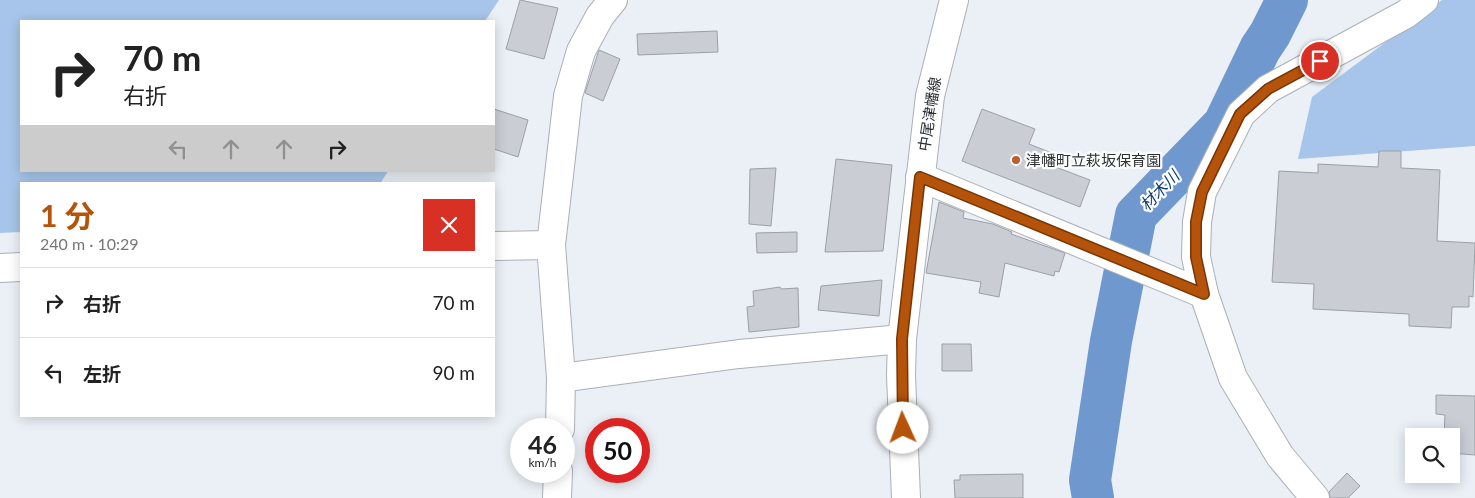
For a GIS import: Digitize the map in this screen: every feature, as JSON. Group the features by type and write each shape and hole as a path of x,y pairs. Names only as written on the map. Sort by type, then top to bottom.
{"street":[{"path":"560,418 562,378 551,245 568,96 581,51 600,16 613,0"},
{"name":"中尾津幡線","path":"906,498 901,375 902,339 930,96 954,0"},
{"path":"1315,498 1280,456 1233,378 1204,294 1196,257 1196,222 1202,192 1240,114 1268,89 1406,14 1424,0"},
{"path":"920,177 1204,294"},
{"path":"495,246 551,245"},
{"path":"0,268 20,267"},
{"path":"562,378 740,354 902,339"},
{"path":"557,498 558,483"}],"shaded area":[{"path":"0,0 499,0 486,20 20,20 20,172 387,172 381,182 20,182 20,232 0,233"},
{"path":"1442,0 1475,0 1475,146 1298,159 1312,97"}],"building":[{"path":"520,0 558,8 544,59 506,49"},
{"path":"717,31 718,52 638,55 637,34"},
{"path":"599,50 620,59 603,101 585,93"},
{"path":"495,109 528,120 518,157 495,149"},
{"path":"982,109 1035,129 1029,144 1062,157 1058,168 1090,180 1080,207 962,161"},
{"path":"1379,151 1401,151 1401,168 1440,170 1437,241 1475,243 1473,297 1469,296 1469,307 1452,307 1451,328 1409,326 1409,314 1313,309 1314,284 1272,282 1279,171 1318,173 1318,164 1378,167"},
{"path":"836,159 892,165 883,251 825,252"},
{"path":"776,168 771,226 749,224 750,169"},
{"path":"939,202 964,212 963,218 993,224 1012,232 1011,234 1065,253 1059,272 1055,271 1054,276 1005,263 999,297 979,293 981,282 926,273"},
{"path":"797,232 797,252 757,253 756,233"},
{"path":"882,280 879,316 818,310 821,286"},
{"path":"780,287 781,289 798,288 799,327 749,332 747,307 754,306 753,291"},
{"path":"942,344 971,344 972,371 942,371"},
{"path":"1436,395 1475,396 1475,455 1460,454 1460,428 1444,428 1445,415 1436,414"},
{"path":"1347,473 1360,486 1348,498 1330,498 1329,492"},
{"path":"1023,474 1023,498 955,498 954,480 960,480 960,475"}],"waterway":[{"name":"材木川","path":"1093,498 1090,480 1111,341 1136,215 1224,124 1260,49 1270,34 1287,0"}],"place":[{"name":"津幡町立萩坂保育園","path":"1016,160"}],"route":[{"path":"903,428 902,339 920,177 1204,294 1196,257 1196,222 1202,192 1240,114 1268,89 1320,61"}]}
